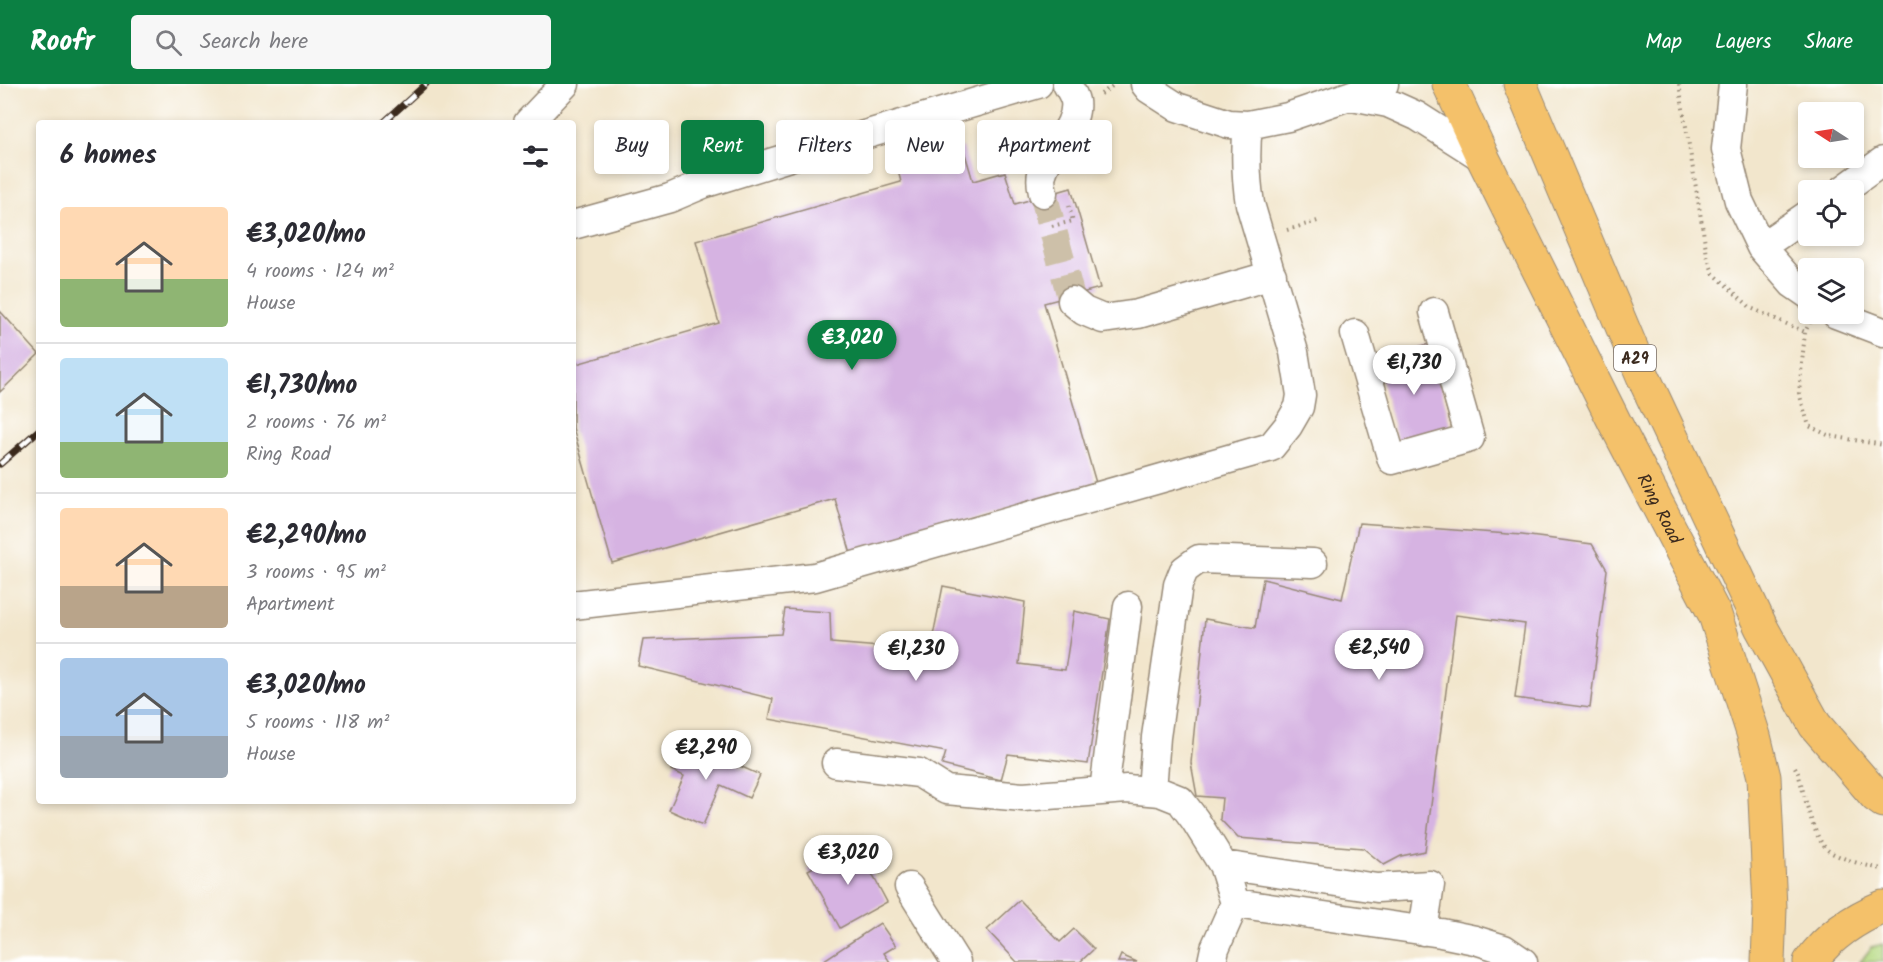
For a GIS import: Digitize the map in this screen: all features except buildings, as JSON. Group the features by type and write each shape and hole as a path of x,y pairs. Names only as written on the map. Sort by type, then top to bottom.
{"main road":[{"name":"Ring Road","path":"1449,84 1483,159 1615,423 1715,615 1754,736 1764,777 1770,908 1768,962"},
{"name":"A29","path":"1520,84 1643,376 1761,627 1815,725 1876,796 1883,801"},
{"path":"1810,962 1837,932 1864,915 1883,907"}],"street":[{"path":"531,120 565,84"},
{"path":"576,224 670,198 703,184 796,155 1038,84"},
{"path":"1042,193 1041,176 1046,161 1075,114 1075,100 1067,84"},
{"path":"1145,84 1177,107 1229,124 1248,125 1288,117 1356,90 1384,84"},
{"path":"1733,84 1726,149 1739,201 1761,247 1798,287"},
{"path":"1356,90 1418,116 1483,159"},
{"path":"576,606 815,577 1271,447 1288,426 1299,407 1301,395 1294,352 1250,204 1246,181 1248,125"},
{"path":"1864,182 1883,161"},
{"path":"1761,247 1798,222"},
{"path":"1072,301 1084,311 1104,320 1138,314 1272,275"},
{"path":"1355,334 1392,460 1470,438 1434,312"},
{"path":"1862,324 1883,332"},
{"path":"1152,791 1156,737 1174,608 1178,585 1184,570 1199,559 1313,562"},
{"path":"1104,790 1128,606"},
{"path":"836,763 919,773 946,790 1023,796 1127,789 1160,792 1180,800 1222,865 1235,903 1215,948 1212,962"},
{"path":"1222,865 1377,888 1430,885 1423,931"},
{"path":"909,887 956,962"},
{"path":"1235,903 1475,940 1514,956"}],"path":[{"path":"1261,238 1321,220"},
{"path":"1809,324 1805,332 1799,393 1809,426 1830,436 1883,445"},
{"path":"1794,765 1816,833 1828,851 1867,867 1883,869"}],"green space":[{"path":"1883,944 1883,962 1860,962 1872,947"}],"tunnel":[{"path":"1043,193 1072,301"}],"railway":[{"path":"386,120 426,84"},
{"path":"0,464 36,433"}]}
